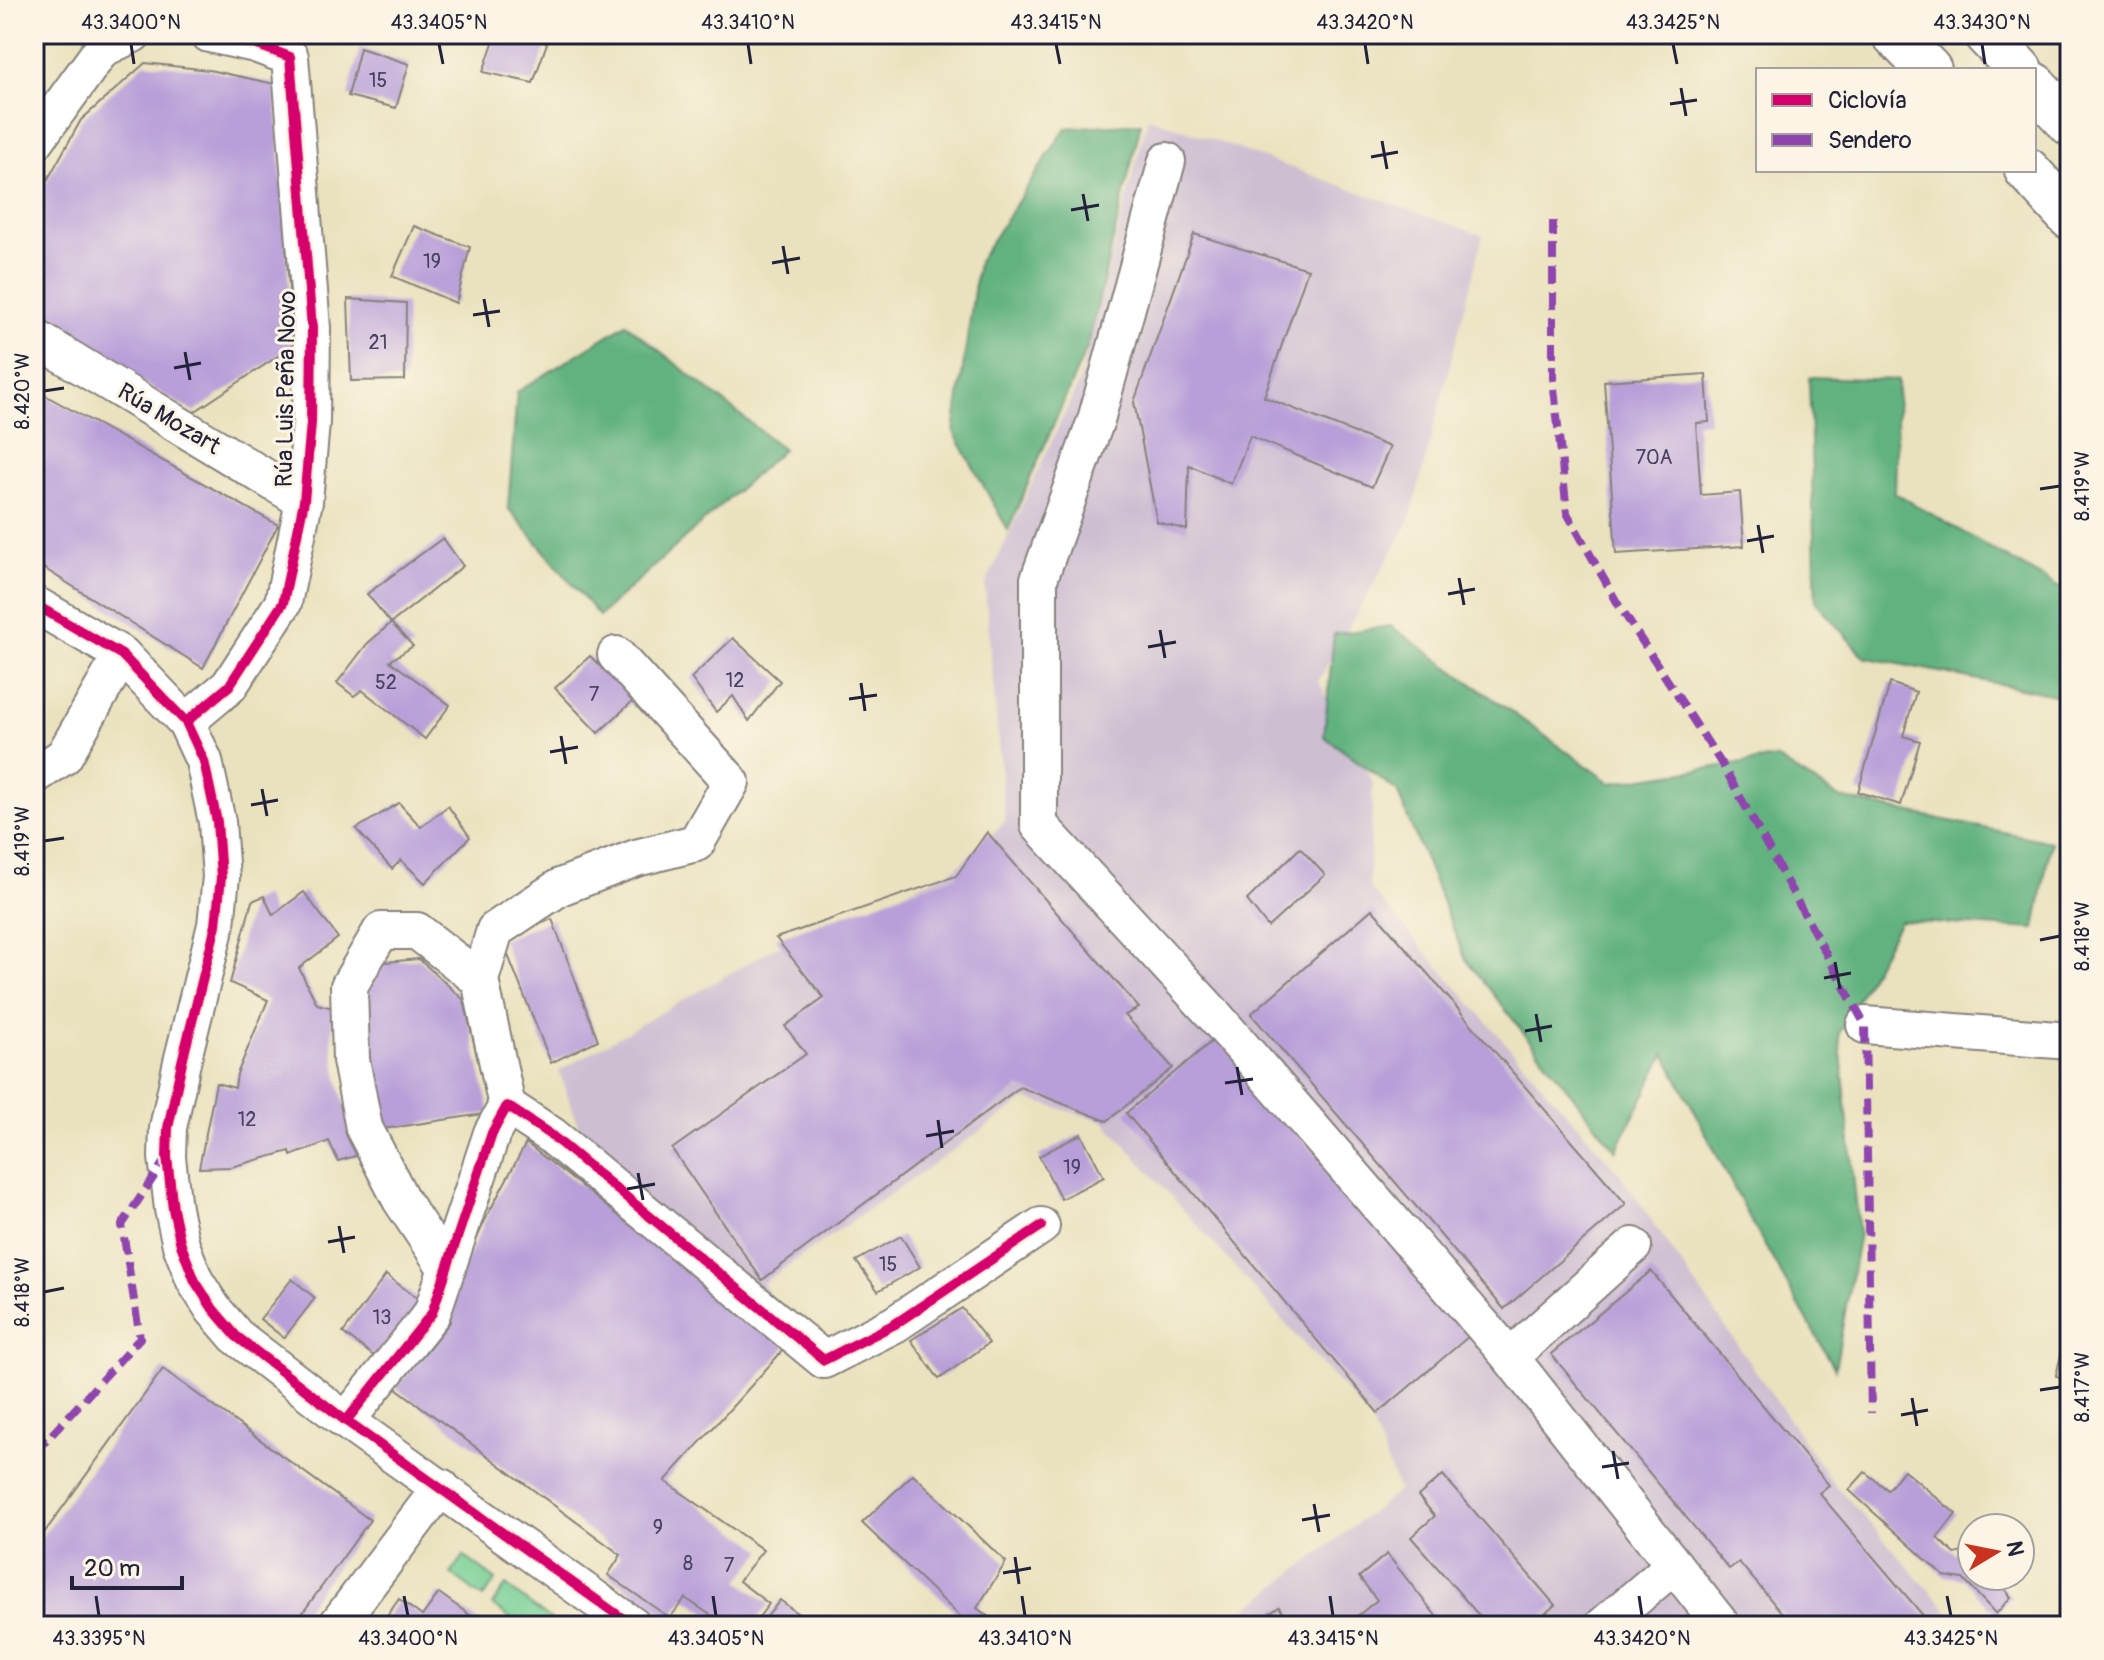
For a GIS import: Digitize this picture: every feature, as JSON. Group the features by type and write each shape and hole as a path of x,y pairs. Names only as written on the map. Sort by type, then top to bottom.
{"highway":[{"path":"1894,34 1927,68"},
{"path":"1986,34 2018,68"},
{"path":"2036,87 2070,123"},
{"path":"2029,172 2070,217"}],"street":[{"path":"34,143 102,49 133,34"},
{"name":"Rúa Luis Peña Novo","path":"186,722 229,686 283,603 304,501 311,423 312,328 290,57 255,44 209,34"},
{"path":"1167,161 1096,420 1039,579 1039,825 1215,1016 1510,1357 1722,1626"},
{"name":"Rúa Mozart","path":"34,337 304,501"},
{"path":"34,604 122,655 186,722 204,761 217,822 221,877 216,925 168,1128 168,1170 181,1245 195,1281 236,1336 346,1421 633,1626"},
{"path":"34,776 64,756 122,655"},
{"path":"346,1421 432,1313 492,1133 507,1106 480,980 495,930 560,887 636,858 696,843 731,782 616,655"},
{"path":"447,1269 401,1200 364,1128 351,1060 349,986 381,931 417,931 480,980"},
{"path":"1865,1025 2070,1041"},
{"path":"507,1106 551,1135 824,1360 895,1324 1041,1226"},
{"path":"1510,1357 1633,1246"},
{"path":"336,1626 441,1487"},
{"path":"1603,1626 1674,1565"}],"shaded area":[{"path":"1148,117 1483,236 1410,520 1318,681 1373,783 1369,887 1619,1173 1830,1479 1961,1626 1225,1626 1399,1491 1370,1418 1104,1121 1026,1099 763,1283 792,1336 407,1388 593,1167 559,1071 776,947 952,871 1005,822 985,586 1079,382"}],"green space":[{"path":"1141,123 1088,345 1008,530 954,432 978,262 1066,128"},
{"path":"626,324 783,449 599,616 508,508 517,392"},
{"path":"1809,377 1898,380 1895,493 2070,594 2070,685 2060,696 1864,657 1816,602"},
{"path":"1391,626 1611,783 1776,758 1840,798 2051,842 2035,929 1900,921 1839,1033 1859,1233 1835,1369 1751,1221 1665,1054 1616,1151 1465,958 1397,791 1324,736 1334,634"},
{"path":"464,1556 496,1580 483,1598 451,1574"},
{"path":"506,1586 559,1626 519,1626 492,1605"}],"building":[{"path":"496,34 522,34 547,43 533,83 483,72"},
{"path":"360,48 409,64 396,108 348,96"},
{"path":"145,63 209,70 275,84 293,346 194,412 34,321 34,204 81,120"},
{"path":"414,226 470,247 456,303 392,276"},
{"path":"1194,234 1308,269 1264,397 1390,447 1372,487 1250,436 1231,484 1189,465 1187,530 1157,522 1134,402"},
{"path":"348,299 406,303 405,380 351,381"},
{"path":"1706,374 1709,422 1696,423 1701,495 1740,492 1744,546 1616,554 1604,381"},
{"path":"34,389 278,525 203,668 34,562"},
{"path":"443,538 463,566 391,623 367,594"},
{"path":"391,623 413,646 390,661 450,705 425,739 362,690 354,696 337,683 367,644"},
{"path":"733,638 780,681 749,721 733,696 716,712 691,678"},
{"path":"590,656 634,700 598,733 555,688"},
{"path":"1890,683 1916,692 1903,736 1920,741 1901,805 1858,792"},
{"path":"399,803 421,827 448,806 470,837 425,883 401,860 392,869 356,829"},
{"path":"987,832 1139,1008 1125,1015 1173,1068 1107,1121 1020,1087 762,1280 672,1149 806,1054 785,1026 824,998 776,938 956,876"},
{"path":"1300,848 1325,875 1268,927 1247,900"},
{"path":"304,892 338,938 299,968 317,1004 333,1008 332,1045 340,1088 359,1155 338,1161 329,1141 291,1156 290,1151 231,1167 199,1168 216,1083 235,1088 237,1074 268,1000 230,983 252,901 264,896 273,915"},
{"path":"1372,909 1626,1204 1504,1309 1251,1014"},
{"path":"552,919 598,1040 551,1063 502,940"},
{"path":"419,959 464,1000 490,1113 383,1129 368,1059 360,998 374,963"},
{"path":"1217,1037 1468,1337 1378,1413 1126,1113"},
{"path":"1081,1134 1104,1177 1061,1199 1039,1156"},
{"path":"526,1143 786,1347 665,1481 763,1550 739,1581 769,1604 752,1626 704,1626 712,1616 685,1598 670,1618 608,1575 621,1555 396,1388 450,1322 451,1295 487,1216"},
{"path":"901,1236 920,1267 878,1291 856,1261"},
{"path":"1651,1271 1829,1485 1819,1493 1932,1626 1793,1626 1739,1562 1729,1569 1551,1354"},
{"path":"386,1275 421,1301 378,1359 343,1333"},
{"path":"292,1279 315,1298 284,1338 260,1319"},
{"path":"962,1308 989,1343 939,1379 911,1340"},
{"path":"2070,1320 2070,1379 2056,1376"},
{"path":"163,1369 370,1520 293,1626 34,1626 34,1547"},
{"path":"1904,1470 1956,1514 1937,1538 1956,1554 1956,1578 1944,1576 1849,1490 1865,1472 1888,1490"},
{"path":"913,1474 1006,1562 977,1608 1000,1626 963,1626 966,1622 862,1523"},
{"path":"1443,1475 1555,1605 1531,1626 1488,1626 1411,1537 1435,1516 1418,1496"},
{"path":"1387,1554 1444,1626 1351,1626 1349,1623 1377,1600 1359,1577"},
{"path":"1975,1592 2007,1592 2011,1597 1996,1614"},
{"path":"439,1593 485,1626 380,1626 399,1599 422,1616"},
{"path":"780,1600 810,1623 813,1626 760,1626"},
{"path":"1279,1607 1292,1626 1251,1626"}],"marked path":[{"path":"1553,221 1553,378 1567,513 1618,604 1725,769 1865,1025 1871,1413"},
{"path":"34,1434 45,1442 140,1338 122,1225 167,1157"}],"cycle path":[{"path":"186,722 229,686 283,603 304,501 311,423 312,328 290,57 255,44 209,34"},
{"path":"34,604 122,655 186,722 204,761 217,822 221,877 216,925 168,1128 167,1157 181,1245 195,1281 236,1336 346,1421 633,1626"},
{"path":"346,1421 432,1313 492,1133 507,1106 551,1135 824,1360 895,1324 1041,1226"}]}
